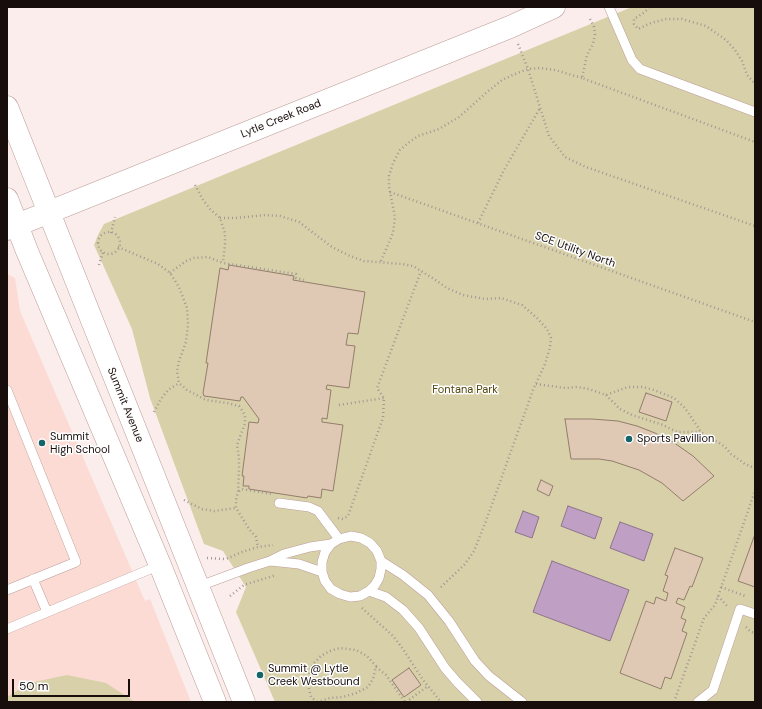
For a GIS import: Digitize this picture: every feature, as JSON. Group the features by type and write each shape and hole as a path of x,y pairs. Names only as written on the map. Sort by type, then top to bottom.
{"main road":[{"name":"Lytle Creek Road","path":"12,227 510,27 554,7"},
{"name":"Summit Avenue","path":"7,107 244,702"},
{"path":"7,199 12,227 160,565 215,702"}],"lane":[{"path":"608,7 632,60 640,69 755,112"},
{"path":"7,390 76,562 7,590"},
{"path":"279,503 309,507 318,511 339,539"},
{"path":"350,536 361,538 370,543 377,551 381,560 380,578 375,586 360,596 350,597 340,594 331,589 325,581 322,572 322,562 325,552 331,544 339,539 350,536"},
{"path":"197,587 284,554 310,547 331,544"},
{"path":"270,560 299,564 322,572"},
{"path":"381,560 428,595 449,621 475,661 489,676 522,702"},
{"path":"7,629 160,565"},
{"path":"33,579 47,612"},
{"path":"369,591 386,597 403,610 419,628 445,668 477,702"},
{"path":"698,702 713,690 740,609 755,614"}],"path":[{"path":"649,7 645,12 634,19 634,24 638,28 666,19 682,19 706,26 726,40 742,61 748,75 755,84"},
{"path":"582,78 587,55 593,44 595,34 594,27 590,19"},
{"path":"510,27 528,69 549,136 565,157 586,167 755,226"},
{"path":"381,262 393,233 395,217 390,192 389,176 393,163 400,150 418,136 439,129 459,118 502,80 528,69 555,70 582,78 755,142"},
{"path":"478,224 504,170 540,108"},
{"path":"195,184 203,200 220,218 225,233 223,263"},
{"name":"SCE Utility North","path":"390,192 755,322"},
{"path":"220,218 266,215 280,216 299,222 332,247 350,256 364,260 413,266 447,288 463,295 485,299 501,298 522,305 547,329 551,338 550,347 474,552 466,564 439,589"},
{"path":"111,233 115,217"},
{"path":"111,233 118,238 119,244 111,254 104,252 99,247 99,239 104,234 111,233"},
{"path":"118,247 158,264 170,274 179,287 187,308 188,325 186,342 177,371 179,383 187,390 206,400 239,406 246,415 245,423 237,445 239,470 236,508 256,537 258,547"},
{"path":"99,265 104,252"},
{"path":"170,274 186,261 194,258 208,257 223,263 296,274 296,278 304,280"},
{"path":"337,518 344,519 350,512 383,418 384,398 377,388 421,271"},
{"path":"154,412 168,390 179,383"},
{"path":"536,384 565,388 578,387 589,389 606,395 620,409 632,415 663,425 678,432 701,432"},
{"path":"606,395 628,388 643,387 674,398 685,408 701,432 745,464 755,468"},
{"path":"339,405 384,398"},
{"path":"674,702 704,618 715,605 755,491"},
{"path":"184,500 202,509 214,511 236,508"},
{"path":"230,596 244,585 279,574"},
{"path":"721,587 748,598"},
{"path":"359,608 363,608 393,636 441,702"},
{"path":"376,666 373,679 368,687 356,693 317,702 311,697 307,681 309,672 314,663 321,656 340,648 356,650 367,656 386,675 405,702 428,686"}],"shaded area":[{"name":"Summit High School","path":"7,274 15,278 20,311 145,601 150,599 191,702 7,702"},
{"path":"568,506 602,518 595,539 561,526"},
{"path":"523,511 539,517 532,538 515,532"},
{"path":"620,522 653,534 644,561 610,548"},
{"path":"552,561 629,590 610,641 533,612"}],"green space":[{"name":"Fontana Park","path":"632,7 755,7 755,702 275,702 236,612 246,587 223,551 204,544 150,398 132,329 94,245 98,235 104,224"},
{"path":"67,675 106,683 135,702 7,702 7,697 29,683"}],"building":[{"path":"229,265 294,276 293,280 365,292 358,334 348,333 346,345 355,346 349,388 327,385 326,389 331,390 327,419 322,418 322,422 343,425 333,491 322,489 321,498 308,496 307,498 249,489 249,486 243,486 244,476 242,476 249,422 258,423 259,419 243,397 241,397 240,401 204,396 203,393 208,363 206,363 220,268 228,270"},
{"path":"646,393 672,402 666,421 639,412"},
{"path":"565,419 618,421 637,426 673,442 693,456 714,476 683,501 662,483 639,470 612,461 599,459 571,459"},
{"path":"541,480 553,486 549,496 537,490"},
{"path":"755,534 755,587 738,581"},
{"path":"675,548 703,558 692,587 690,586 684,600 678,598 676,603 685,607 681,618 686,620 682,631 687,633 671,679 665,677 661,689 620,673 646,601 654,604 656,597 666,601 668,593 663,591 668,576 665,575"},
{"path":"409,668 421,685 404,697 392,680"}],"place":[{"name":"Sports Pavillion","path":"629,439"},
{"name":"Summit High School","path":"42,443"},
{"name":"Summit @ Lytle Creek Westbound","path":"260,675"}]}
